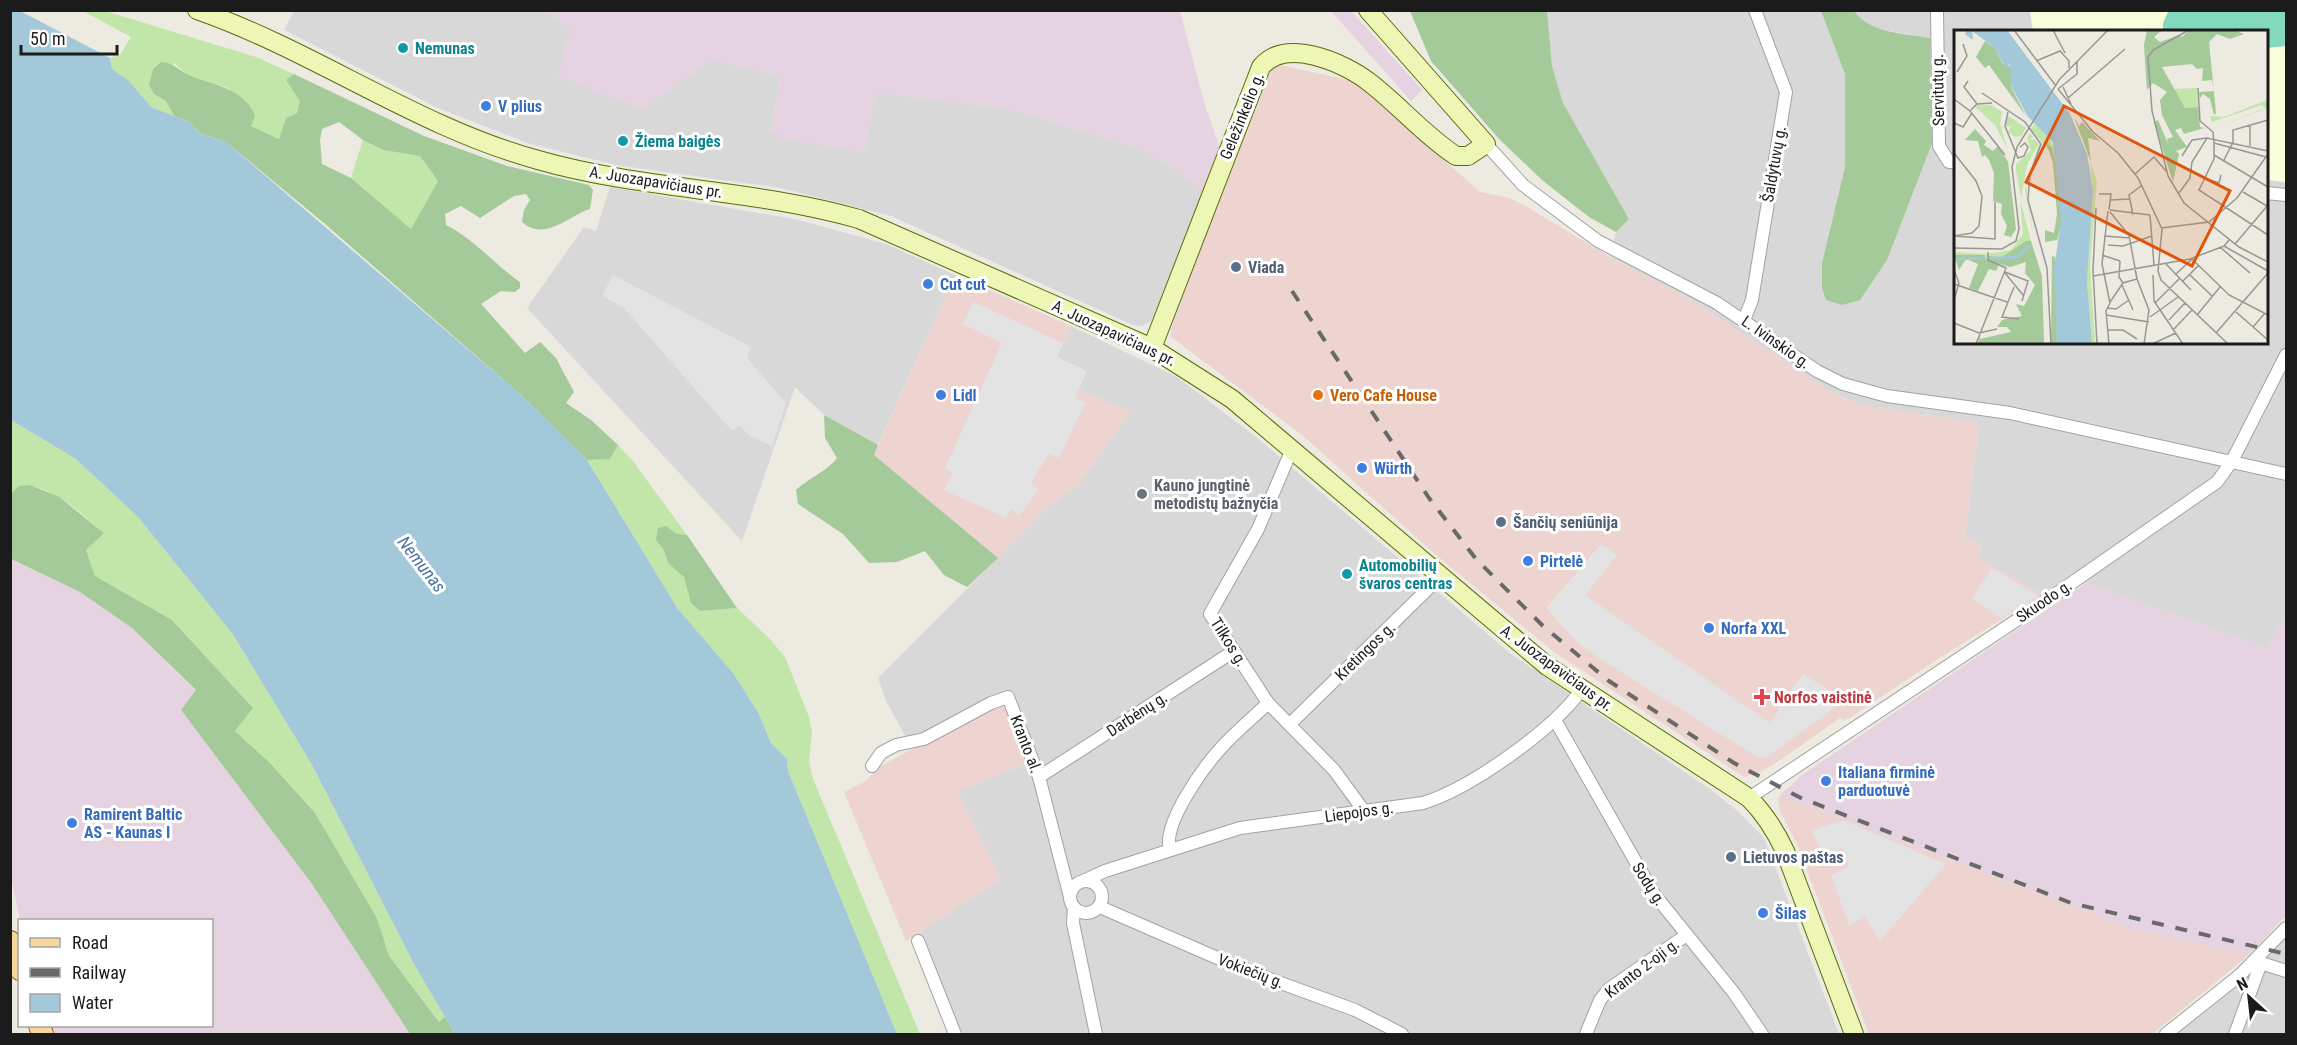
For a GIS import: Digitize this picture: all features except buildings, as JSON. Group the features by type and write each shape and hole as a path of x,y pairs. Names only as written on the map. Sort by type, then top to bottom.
{"main road":[{"name":"A. Juozapavičiaus pr.","path":"197,10 234,23 443,125 537,160 605,175 818,208 859,219 1152,348 1212,384 1292,449 1523,648 1581,689 1749,798 1773,827 1785,851 1854,1035"},
{"name":"L. Ivinskio g.","path":"1368,10 1486,144"},
{"name":"Geležinkelio g.","path":"1152,348 1253,86 1267,60 1276,54 1302,54 1357,74 1456,156 1468,156 1486,144"},
{"path":"10,941 18,964"}],"street":[{"name":"Šaldytuvų g.","path":"1744,320 1752,300 1786,92 1755,10"},
{"name":"Servitutų g.","path":"1937,10 1940,146 1949,162 1954,162"},
{"name":"L. Ivinskio g.","path":"1486,144 1524,185 1588,234 1744,320 1817,371 1859,390 2010,412 2286,474"},
{"path":"2267,193 2286,195"},
{"name":"Skuodo g.","path":"1749,798 2217,482 2232,461 2286,355"},
{"name":"Tilkos g.","path":"1292,449 1258,529 1210,614 1268,703 1334,770 1364,811"},
{"name":"Kretingos g.","path":"1290,724 1440,577"},
{"name":"Darbėnų g.","path":"1039,777 1234,651"},
{"name":"Liepojos g.","path":"1081,882 1104,871 1240,828 1423,803 1457,789 1554,720 1567,710 1581,689"},
{"name":"Kranto al.","path":"872,766 881,753 896,745 924,739 991,703 1008,697 1039,777 1075,906"},
{"path":"1170,850 1168,836 1172,823 1205,769 1221,748 1268,703"},
{"name":"Sodų g.","path":"1554,720 1636,866 1685,936 1734,993 1762,1035"},
{"path":"1075,906 1092,912 1100,907 1103,896 1099,886 1104,871"},
{"path":"1064,872 1081,882 1099,886"},
{"path":"1081,882 1073,923 1096,1035"},
{"name":"Vokiečių g.","path":"1100,907 1245,970 1355,1010 1401,1035"},
{"path":"2166,1035 2259,961 2286,928"},
{"name":"Kranto 2-oji g.","path":"1586,1035 1600,1000 1609,989 1685,936"},
{"path":"918,941 955,1035"},
{"path":"2259,961 2286,970"},
{"path":"2235,1035 2259,961"}],"shaded area":[{"path":"294,11 546,11 570,28 642,109 712,59 780,76 771,131 777,132 777,137 865,152 875,92 1011,109 1144,150 1188,178 1204,193 1151,321 1142,326 1133,325 891,216 781,188 616,165 527,143 438,108 284,30"},
{"path":"546,11 1180,11 1204,102 1220,149 1204,193 1188,178 1144,150 1011,109 875,92 865,152 777,138 777,132 771,131 780,76 712,59 642,109 558,77 570,28"},
{"path":"1331,11 1351,11 1422,90 1411,101"},
{"path":"1547,11 1821,11 1845,74 1845,167 1822,263 1930,38 1877,29 1862,21 1854,11 2286,11 2286,614 2267,648 2086,583 2077,571 2042,594 1977,557 1983,547 1965,535 1979,423 1857,404 1828,390 1690,299 1610,257 1616,232 1629,219 1563,103 1552,66"},
{"path":"2030,11 2286,11 2286,182 2267,180 2267,30 2033,30"},
{"path":"1281,65 1356,82 1480,192 1506,197 1524,205 1610,257 1690,299 1828,390 1857,404 1979,423 1965,535 1983,547 1977,557 2042,594 1851,717 1845,720 1840,718 1773,765 1744,777 1554,652 1436,555 1302,435 1171,337 1171,328 1270,73 1273,68"},
{"path":"610,187 799,220 886,244 955,275 878,445 824,415 795,387 742,541 527,308 584,227 596,231"},
{"path":"613,275 751,347 747,358 786,403 772,446 748,435 740,425 732,431 624,308 602,296"},
{"path":"955,275 1071,326 1057,357 1087,371 1079,390 1130,412 1079,484 1047,508 998,558 874,455"},
{"path":"973,302 1063,343 1057,357 1087,371 1075,398 1085,403 1059,458 1049,454 1031,482 1039,489 1019,516 1011,509 1006,518 944,490 953,472 945,468 1002,343 963,324"},
{"path":"1071,326 1177,377 1256,437 1511,654 1711,790 1739,812 1764,838 1839,1034 954,1034 911,937 1001,879 957,791 1027,763 991,705 913,750 886,701 878,678 1047,508 1079,484 1130,412 1079,390 1057,357"},
{"path":"1601,544 1617,555 1585,595 1770,723 1778,712 1779,703 1804,674 1835,695 1838,705 1766,758 1759,758 1597,657 1579,644 1546,608"},
{"path":"10,559 80,592 132,628 196,691 181,710 312,884 410,1034 53,1034 50,1027 213,1027 213,919 20,919 10,872"},
{"path":"1992,568 2038,595 2001,618 1972,598"},
{"path":"2086,583 2267,648 2286,614 2286,915 2249,955 2132,929 1780,795 1802,775"},
{"path":"1004,704 1009,710 1027,763 957,791 1001,879 906,941 844,792 866,781 876,769 991,705"},
{"path":"1780,795 2132,929 2249,955 2152,1034 1869,1034 1798,846 1780,811 1778,800"},
{"path":"1843,820 1946,864 1880,941 1865,917 1849,925 1831,875 1849,866 1842,848 1822,855 1812,830"},
{"path":"2286,928 2286,1034 2176,1034 2247,976"}],"green space":[{"path":"2169,10 2286,11 2286,46 2267,48 2267,30 2163,30 2163,23"},
{"path":"83,11 105,11 256,57 294,74 286,80 300,101 297,113 286,118 279,139 251,126 228,88 188,75 174,63 154,94 166,101 174,116 151,107 128,80 112,69 110,58 120,55 131,37"},
{"path":"1410,11 1547,11 1552,66 1563,103 1629,219 1616,232 1589,217 1542,180 1500,140 1431,61"},
{"path":"1821,11 1854,11 1861,19 1878,28 1930,38 1932,143 1887,260 1860,300 1842,305 1826,300 1822,288 1822,263 1845,167 1845,74"},
{"path":"161,62 166,63 191,76 228,89 244,99 250,106 255,115 251,126 279,139 286,118 297,113 300,101 286,80 294,74 424,136 507,166 589,185 593,190 590,209 548,229 531,227 522,222 524,210 530,200 526,194 514,196 480,218 461,206 445,214 446,225 456,230 520,282 520,288 515,292 501,291 481,304 525,353 540,342 556,358 574,392 566,403 591,420 618,445 610,459 587,460 521,395 325,224 226,142 201,134 189,122 174,116 166,101 154,94 149,85 153,69","holes":["339,122 363,140 383,150 420,156 438,181 411,229 351,178 322,164 320,140 322,129"]},
{"path":"363,140 383,150 420,156 438,181 411,229 351,178"},
{"path":"824,415 878,445 874,455 998,558 967,587 944,575 925,551 897,562 869,563 843,534 798,504 796,490 837,458 825,438"},
{"path":"11,420 76,459 138,517 232,633 311,763 414,964 445,1017 440,1023 389,956 377,918 315,813 270,763 235,731 252,707 172,620 95,576 86,550 103,532 72,506 46,491 33,487 22,488 11,494"},
{"path":"618,445 632,460 687,535 677,534 664,550 671,563 684,577 696,606 700,611 737,608 769,638 785,657 809,717 812,733 809,761 813,779 920,1034 897,1034 788,771 787,759 771,743 759,714 733,673 678,609 587,460 610,459"},
{"path":"29,485 58,496 104,533 86,550 95,576 172,620 253,708 235,731 270,763 315,813 377,918 389,956 439,1022 445,1017 455,1034 410,1034 312,884 181,710 196,690 132,628 80,592 11,559 11,494 19,486"},
{"path":"666,526 677,534 687,535 737,608 700,611 691,603 684,577 668,563 664,550 656,540 658,528"}],"water":[{"path":"18,10 110,58 112,69 128,80 151,107 189,122 201,134 226,142 521,395 587,460 678,609 733,673 759,714 771,743 787,759 788,771 897,1034 455,1034 414,964 311,763 232,633 138,517 76,459 11,420 10,11"}],"railway":[{"path":"1292,291 1429,498 1476,559 1543,626 1609,681 1734,763 1801,798 2071,903 2286,954"}],"place":[{"name":"Nemunas","path":"403,48"},
{"name":"V plius","path":"486,106"},
{"name":"Žiema baigės","path":"623,141"},
{"name":"Viada","path":"1236,267"},
{"name":"Cut cut","path":"928,284"},
{"name":"Lidl","path":"941,395"},
{"name":"Vero Cafe House","path":"1318,395"},
{"name":"Würth","path":"1362,468"},
{"name":"Kauno jungtinė metodistų bažnyčia","path":"1142,494"},
{"name":"Šančių seniūnija","path":"1501,522"},
{"name":"Pirtelė","path":"1528,561"},
{"name":"Automobilių švaros centras","path":"1347,574"},
{"name":"Norfa XXL","path":"1709,628"},
{"name":"Norfos vaistinė","path":"1762,697"},
{"name":"Italiana firminė parduotuvė","path":"1826,781"},
{"name":"Ramirent Baltic AS - Kaunas I","path":"72,823"},
{"name":"Lietuvos paštas","path":"1731,857"},
{"name":"Šilas","path":"1763,913"}]}
